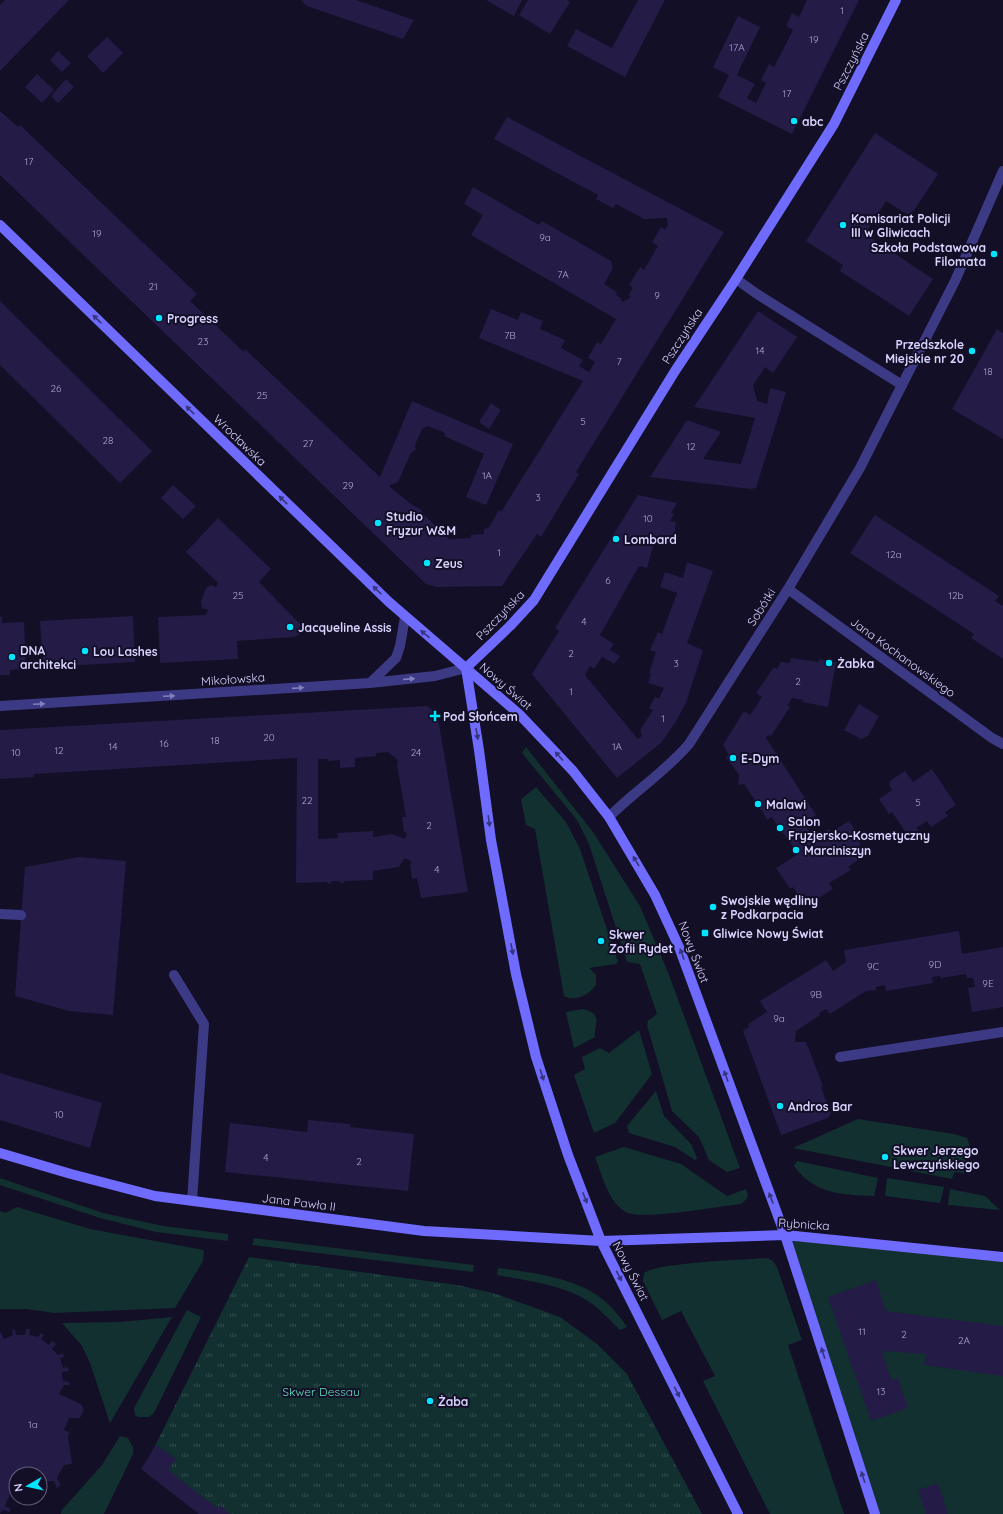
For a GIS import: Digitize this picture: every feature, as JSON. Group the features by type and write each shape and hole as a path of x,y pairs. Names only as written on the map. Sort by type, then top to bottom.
{"main road":[{"name":"Pszczyńska","path":"466,668 510,626 534,600 675,371 736,279 834,124 896,0"},
{"name":"Wrocławska","path":"0,225 405,617 466,668"},
{"name":"Nowy Świat","path":"466,668 499,695 543,738 589,790 609,818 640,869 668,920 785,1235 875,1514"},
{"name":"Nowy Świat","path":"466,668 491,840 516,974 534,1049 568,1155 602,1241 738,1514"},
{"name":"Jana Pawła II","path":"0,1153 155,1196 424,1231 602,1241"},
{"name":"Rybnicka","path":"602,1241 785,1235 1003,1257"}],"street":[{"name":"Sobótki","path":"609,818 627,799 673,763 689,744 788,589 860,468 955,281 1003,170"},
{"path":"736,279 757,294 902,385"},
{"name":"Jana Kochanowskiego","path":"788,589 992,738 1003,744"},
{"path":"370,683 396,658 400,646 405,617"},
{"name":"Mikołowska","path":"0,706 370,683 435,676 466,668"},
{"path":"0,914 21,915"},
{"path":"174,975 204,1024 192,1201"},
{"path":"840,1057 1003,1032"}],"green space":[{"path":"526,747 593,832 640,906 669,975 740,1168 727,1172 709,1160 699,1137 672,1111 647,1025 648,1021 657,1014 640,964 627,962 589,844 577,820 522,753"},
{"path":"536,787 566,822 580,849 618,962 616,964 589,968 596,975 596,985 590,992 577,998 568,998 564,996 535,829 526,825 521,799"},
{"path":"583,1009 590,1011 596,1017 595,1037 574,1048 566,1012"},
{"path":"639,1030 652,1074 615,1123 594,1133 574,1075 585,1069 582,1057 600,1048 609,1053"},
{"path":"656,1091 664,1116 691,1144 697,1158 695,1160 675,1147 629,1133 627,1126"},
{"path":"858,1119 954,1134 967,1138 971,1150 964,1173 954,1172 952,1179 793,1148"},
{"path":"624,1147 681,1164 727,1196 746,1189 747,1197 741,1204 681,1212 647,1215 626,1212 615,1202 606,1188 595,1157"},
{"path":"797,1161 878,1178 874,1196 851,1195 820,1188 810,1182 794,1166"},
{"path":"0,1178 103,1213 163,1226 228,1234 228,1241 156,1232 100,1218 0,1185"},
{"path":"887,1178 944,1187 940,1203 885,1196"},
{"path":"950,1189 985,1196 1000,1210 948,1205"},
{"path":"17,1207 90,1229 204,1250 203,1261 175,1308 54,1313 27,1309 0,1309 0,1211 5,1213"},
{"path":"785,1235 1003,1257 1003,1514 875,1514"},
{"path":"254,1238 474,1265 473,1272 252,1245"},
{"name":"Skwer Dessau","path":"249,1257 457,1285 493,1293 560,1317 597,1344 627,1374 702,1514 200,1514 143,1470"},
{"path":"768,1258 773,1261 777,1267 802,1340 788,1345 844,1514 770,1514 703,1381 715,1376 681,1311 662,1320 643,1281 644,1273 653,1269 667,1266"},
{"path":"498,1268 528,1272 574,1283 601,1298 612,1308 627,1327 620,1330 597,1308 578,1295 544,1284 497,1275"},
{"path":"187,1310 201,1317 154,1413 149,1417 138,1417 135,1415 134,1408"},
{"path":"172,1317 110,1423 90,1363 82,1346 62,1323 120,1322"},
{"path":"120,1436 128,1438 133,1447 133,1454 104,1514 61,1514 61,1511 102,1465"}],"building":[{"path":"5,0 69,0 0,71 0,5"},
{"path":"301,0 356,0 414,20 403,39 307,6"},
{"path":"486,0 522,0 514,16"},
{"path":"528,0 567,0 570,2 550,34 519,15"},
{"path":"638,0 665,0 625,77 567,46 576,29 612,48"},
{"path":"807,0 859,0 792,134 718,97 729,75 713,67 738,16 760,27 737,75 755,84 747,98 756,103 766,83 761,80 769,64 774,67 793,30 786,26 792,13 799,17"},
{"path":"107,37 123,53 103,73 87,56"},
{"path":"58,51 71,63 62,72 50,60"},
{"path":"37,74 54,90 42,103 25,87"},
{"path":"66,79 74,87 58,103 51,96"},
{"path":"0,111 18,127 20,125 197,294 190,301 244,352 245,349 380,477 412,401 513,444 486,505 466,497 484,454 444,436 445,433 428,426 422,429 415,445 416,450 411,453 398,482 389,486 411,504 422,510 421,512 449,539 471,538 471,535 484,534 484,529 489,527 499,510 501,512 583,381 479,338 491,309 518,320 521,312 543,321 540,329 565,340 561,348 583,360 579,366 589,372 595,362 588,358 597,342 601,344 616,319 471,235 483,215 464,204 473,187 539,225 542,221 611,261 613,268 604,284 617,292 616,295 621,298 622,302 630,298 629,294 633,288 629,285 640,267 644,270 658,246 652,242 661,227 665,230 668,225 667,218 644,219 616,204 613,208 596,199 598,195 494,139 507,117 724,232 576,472 579,474 541,537 537,534 502,586 436,587 426,584 0,175"},
{"name":"Komisariat Policji III w Gliwicach","path":"875,133 938,174 910,216 886,201 865,234 933,279 909,316 840,271 843,265 806,241"},
{"path":"0,301 152,451 120,483 0,365"},
{"path":"758,311 797,337 773,373 765,367 753,385 757,401 767,404 770,388 786,392 756,488 751,489 650,477 687,420 721,432 703,459 741,464 755,418 694,407"},
{"path":"997,329 1003,333 1003,439 952,409"},
{"path":"491,403 501,410 489,429 479,422"},
{"path":"173,485 196,506 183,519 161,498"},
{"path":"638,495 677,503 671,513 674,514 670,521 676,522 674,536 656,536 647,568 639,566 600,635 614,644 610,650 620,656 614,664 602,657 594,669 590,666 585,675 638,739 642,736 640,730 653,710 649,708 655,697 659,698 664,688 648,683 651,674 649,673 656,652 650,650 658,632 662,634 677,593 660,587 665,572 683,578 687,562 713,571 687,643 703,650 686,703 675,723 661,743 617,778 532,674 559,631 555,628"},
{"path":"875,515 999,596 995,601 1003,606 1003,659 971,638 974,634 850,553"},
{"path":"218,518 271,569 259,582 300,624 300,634 294,637 237,641 238,659 160,663 158,617 206,615 208,610 202,608 201,602 206,588 211,585 216,587 218,583 186,552"},
{"path":"2,616 2,623 24,622 26,669 10,670 10,675 0,675 0,617"},
{"path":"133,616 135,662 43,667 40,621"},
{"path":"791,658 819,662 819,659 836,662 828,707 802,702 803,700 792,698 788,705 790,707 771,736 768,735 766,738 816,815 804,823 814,839 829,829 831,832 849,821 860,837 857,839 860,843 859,848 856,850 861,858 848,867 851,870 829,883 833,889 814,901 808,901 806,898 802,900 793,887 790,889 776,868 798,854 783,833 776,830 778,826 772,817 767,820 762,810 754,807 756,802 744,784 738,785 739,775 726,757 729,755 723,745 744,711 750,715 757,705 762,697 756,693 774,667 777,669 781,662 790,663"},
{"path":"859,704 879,716 868,736 861,739 844,730"},
{"path":"427,706 437,713 468,892 421,898 417,878 412,879 410,865 412,862 405,858 399,867 373,871 373,880 345,881 342,884 339,881 332,881 329,884 326,882 296,883 297,758 34,774 34,777 0,779 0,730","holes":["388,752 398,760 397,765 406,817 402,817 404,832 407,833 405,839 392,834 373,837 373,831 337,833 338,838 318,839 318,759 328,759 328,761 340,760 340,768 355,767 355,758 376,756 376,753"]},
{"path":"932,769 956,805 945,812 948,816 931,827 927,821 916,828 919,830 909,837 892,812 889,814 879,799 892,790 889,785 890,781 905,771 913,782"},
{"path":"79,857 126,861 113,1015 69,1011 15,996 25,867"},
{"path":"959,931 962,954 1003,947 1003,1007 972,1012 968,988 975,987 973,978 967,978 966,974 941,978 940,976 932,977 933,983 886,991 885,985 876,987 876,990 866,991 830,1014 826,1009 819,1013 820,1015 796,1031 795,1042 806,1042 823,1086 821,1087 831,1114 828,1118 781,1135 743,1031 749,1027 748,1024 767,1012 760,1001 826,960 833,971 846,962 844,950"},
{"path":"0,1073 102,1103 90,1148 0,1120"},
{"path":"308,1120 351,1124 350,1127 414,1134 408,1191 225,1172 230,1123 307,1132"},
{"path":"876,1280 886,1311 1003,1326 1003,1376 924,1365 926,1354 882,1351 891,1380 898,1378 908,1408 871,1421 828,1297"},
{"path":"15,1329 16,1335 25,1335 26,1329 30,1329 29,1335 38,1337 41,1333 44,1335 41,1339 49,1345 52,1341 56,1344 52,1349 58,1355 63,1353 64,1357 60,1358 63,1368 68,1367 69,1371 62,1372 63,1381 69,1382 70,1385 64,1385 59,1394 81,1404 84,1410 80,1418 69,1418 64,1430 70,1433 68,1436 72,1464 64,1465 57,1478 61,1485 57,1488 54,1481 48,1481 48,1466 8,1466 8,1499 5,1506 11,1509 9,1512 3,1510 0,1514 0,1331 4,1339 13,1335 12,1330"},
{"path":"156,1445 176,1459 168,1470 217,1508 220,1505 230,1514 199,1514 141,1469"},
{"path":"938,1483 948,1514 926,1514 918,1490"}],"place":[{"name":"abc","path":"794,121"},
{"name":"Komisariat Policji III w Gliwicach","path":"843,225"},
{"name":"Szkoła Podstawowa Filomata","path":"994,254"},
{"name":"Progress","path":"159,318"},
{"name":"Przedszkole Miejskie nr 20","path":"972,351"},
{"name":"Studio Fryzur W&M","path":"378,523"},
{"name":"Lombard","path":"616,539"},
{"name":"Zeus","path":"427,563"},
{"name":"Jacqueline Assis","path":"290,627"},
{"name":"Lou Lashes","path":"85,651"},
{"name":"DNA architekci","path":"12,657"},
{"name":"Żabka","path":"829,663"},
{"name":"Pod Słońcem","path":"435,716"},
{"name":"E-Dym","path":"733,758"},
{"name":"Malawi","path":"758,804"},
{"name":"Salon Fryzjersko-Kosmetyczny","path":"780,828"},
{"name":"Marciniszyn","path":"796,850"},
{"name":"Swojskie wędliny z Podkarpacia","path":"713,907"},
{"name":"Gliwice Nowy Świat","path":"705,933"},
{"name":"Skwer Zofii Rydet","path":"601,941"},
{"name":"Andros Bar","path":"780,1106"},
{"name":"Skwer Jerzego Lewczyńskiego","path":"885,1157"},
{"name":"Żaba","path":"430,1401"}]}
